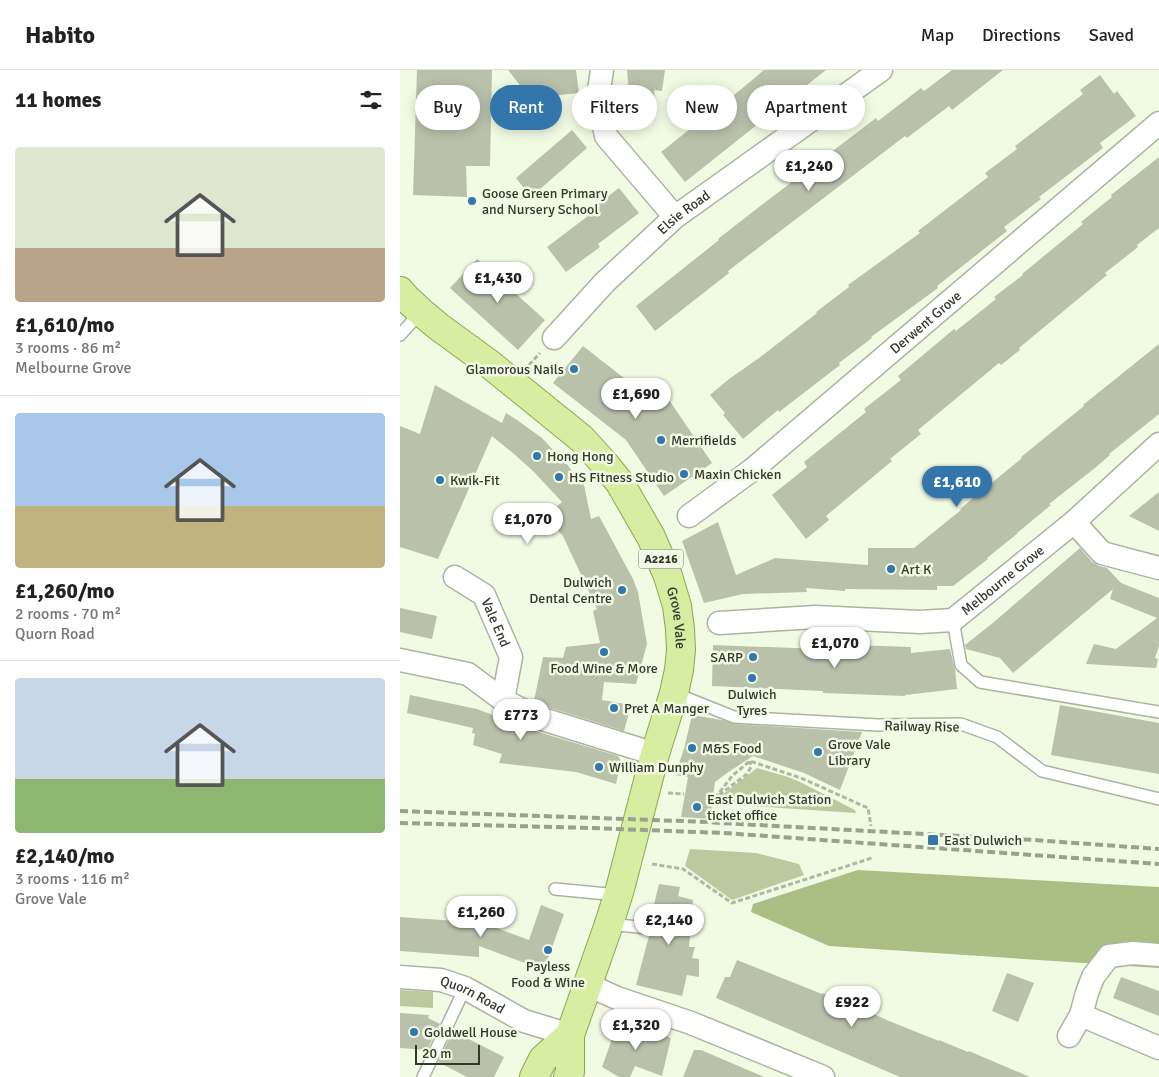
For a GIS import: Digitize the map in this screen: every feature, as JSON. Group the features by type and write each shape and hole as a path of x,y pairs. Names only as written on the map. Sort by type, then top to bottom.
{"main road":[{"name":"Grove Vale","path":"400,291 421,312 588,445 620,483 651,537 668,576 677,606 681,650 674,693 655,754 618,895 588,985"},
{"name":"A2216","path":"568,1077 570,1072 570,1035 588,985"},
{"name":"A2216","path":"534,1077 543,1059 570,1035"}],"street":[{"path":"602,70 598,97 606,136 675,217"},
{"name":"Elsie Road","path":"554,338 605,282 675,217 881,70"},
{"name":"Derwent Grove","path":"689,516 752,470 1159,123"},
{"name":"Melbourne Grove","path":"719,623 815,617 920,622 953,620 1074,522 1159,444"},
{"path":"1074,522 1102,553 1159,568"},
{"name":"Vale End","path":"455,577 484,595 511,657 503,700"},
{"path":"400,660 468,674 503,700 536,717 655,754"},
{"path":"1069,1036 1081,1015 1093,977 1109,956 1133,952 1159,955"},
{"name":"Quorn Road","path":"400,977 440,980 465,988 524,1021 570,1035"},
{"path":"588,985 617,998 691,1023 823,1077"},
{"path":"1081,1015 1159,1048"}],"lane":[{"path":"400,335 421,312"},
{"path":"953,620 961,665 980,682 1159,712"},
{"name":"Railway Rise","path":"674,693 734,717 878,725 961,724 997,737 1042,771 1159,799"},
{"path":"555,889 618,895"},
{"path":"609,924 676,931"},
{"path":"423,1077 465,988"}],"path":[{"path":"512,384 554,338"},
{"path":"750,761 751,767 747,774 714,798 733,775 750,761"},
{"path":"750,761 801,778 868,808 871,826"},
{"path":"627,859 683,869 732,904 872,858"}],"green space":[{"path":"757,768 800,782 855,810 856,813 720,804 722,795"},
{"path":"690,849 756,853 799,864 804,875 732,900 685,866"},
{"path":"858,870 1159,887 1159,968 829,946 751,912 753,904"},
{"path":"400,990 433,992 433,1008 400,1006"}],"building":[{"path":"417,70 492,70 492,85 490,85 490,166 466,166 467,197 413,195 415,130 480,130 480,85 417,85"},
{"path":"508,70 576,70 578,85 572,85 572,94 562,95 562,85 520,85"},
{"path":"627,70 665,70 662,91 657,90 657,85 628,85"},
{"path":"764,70 826,70 807,85 747,85 747,130 750,130 685,182 661,152 689,130 737,130 737,92"},
{"path":"952,70 1003,70 952,110 949,106 907,138 905,136 728,271 729,273 655,331 636,306 759,207 860,130 865,130 865,126 876,118 878,121 921,88 924,91"},
{"path":"1100,75 1114,94 1117,91 1136,116 1100,143 1103,148 1039,197 1041,199 1004,227 1007,231 937,286 938,288 871,337 839,363 840,365 779,412 778,410 743,439 723,415 725,413 710,395 817,313 849,287 848,285 920,233 918,231 988,177 985,173 1017,149 1015,146 1083,94 1080,90"},
{"path":"572,130 587,148 531,197 516,178"},
{"path":"1159,157 1159,228 1105,273 1107,275 1019,348 1020,350 1001,365 999,363 918,430 921,434 826,516 829,520 806,539 772,495 807,467 804,462 866,412 864,409 901,380 898,376 954,329 956,331 996,299 994,297 1083,224 1081,222 1112,197 1111,195"},
{"path":"619,188 639,213 598,244 600,247 566,272 547,247 588,216 586,213"},
{"path":"477,259 545,320 518,350 450,288"},
{"path":"1159,344 1159,414 1049,504 1051,505 988,559 953,586 937,586 937,590 845,589 845,591 806,588 807,592 743,594 704,603 682,541 718,522 736,575 775,558 868,565 868,548 914,548 1083,405"},
{"path":"583,346 661,407 669,400 712,463 664,496 626,440 553,383"},
{"path":"435,385 502,423 506,413 517,420 542,438 584,485 591,519 599,516 633,579 638,592 647,644 636,684 604,682 602,700 631,705 624,731 541,705 534,701 543,657 563,658 566,647 600,643 593,611 597,609 563,536 545,517 562,502 514,454 492,436 438,559 400,547 400,426 420,434"},
{"path":"1159,492 1159,531 1129,516"},
{"path":"1080,548 1092,562 1107,568 1121,583 1159,598 1159,646 1155,658 1158,659 1156,668 1086,664 1094,644 1116,649 1157,618 1110,599 1113,589 1013,673 1000,658 966,649 965,645"},
{"path":"400,608 437,616 432,639 400,632"},
{"path":"822,644 911,647 911,653 950,649 957,689 905,696 712,686 713,645 821,649"},
{"path":"410,695 477,709 532,730 618,756 621,761 616,784 576,772 499,763 502,754 473,745 475,734 472,733 473,728 407,713"},
{"path":"1060,705 1159,723 1159,774 1051,755"},
{"path":"692,715 734,724 862,732 840,790 804,773 753,756 715,782 710,819 681,817 688,777 675,775 684,749"},
{"path":"659,884 680,887 678,896 693,900 689,947 695,947 692,958 699,959 699,977 687,975 682,996 636,985 649,936 676,938 682,936 683,932 683,928 677,924 650,921"},
{"path":"541,905 564,914 544,970 479,946 479,957 400,951 400,917 483,923 529,940"},
{"path":"737,960 852,1004 889,1021 969,1051 1030,1077 900,1077 716,998 725,977 730,977"},
{"path":"1007,973 1034,983 1018,1022 992,1011"},
{"path":"1121,977 1159,991 1159,1016 1113,998"},
{"name":"Goldwell House","path":"400,1013 429,1015 428,1018 440,1024 427,1050 400,1048"},
{"path":"618,1022 654,1030 671,1038 662,1076 635,1066 630,1077 619,1077 602,1067"},
{"path":"453,1031 504,1057 494,1077 467,1077 438,1062"},
{"path":"694,1050 701,1050 764,1077 683,1077"}],"railway":[{"path":"400,811 709,822 1159,849"},
{"path":"400,823 724,833 1159,864"}],"place":[{"name":"Goose Green Primary and Nursery School","path":"472,201"},
{"name":"Glamorous Nails","path":"574,369"},
{"name":"Merrifields","path":"661,440"},
{"name":"Hong Hong","path":"537,456"},
{"name":"Maxin Chicken","path":"684,474"},
{"name":"HS Fitness Studio","path":"559,477"},
{"name":"Kwik-Fit","path":"440,480"},
{"name":"Art K","path":"891,569"},
{"name":"Dulwich Dental Centre","path":"622,590"},
{"name":"Food Wine & More","path":"604,652"},
{"name":"SARP","path":"753,657"},
{"name":"Dulwich Tyres","path":"752,678"},
{"name":"Pret A Manger","path":"614,708"},
{"name":"M&S Food","path":"692,748"},
{"name":"Grove Vale Library","path":"818,752"},
{"name":"William Dunphy","path":"599,767"},
{"name":"East Dulwich Station ticket office","path":"697,807"},
{"name":"East Dulwich","path":"933,840"},
{"name":"Payless Food & Wine","path":"548,950"},
{"name":"Goldwell House","path":"414,1032"}]}
